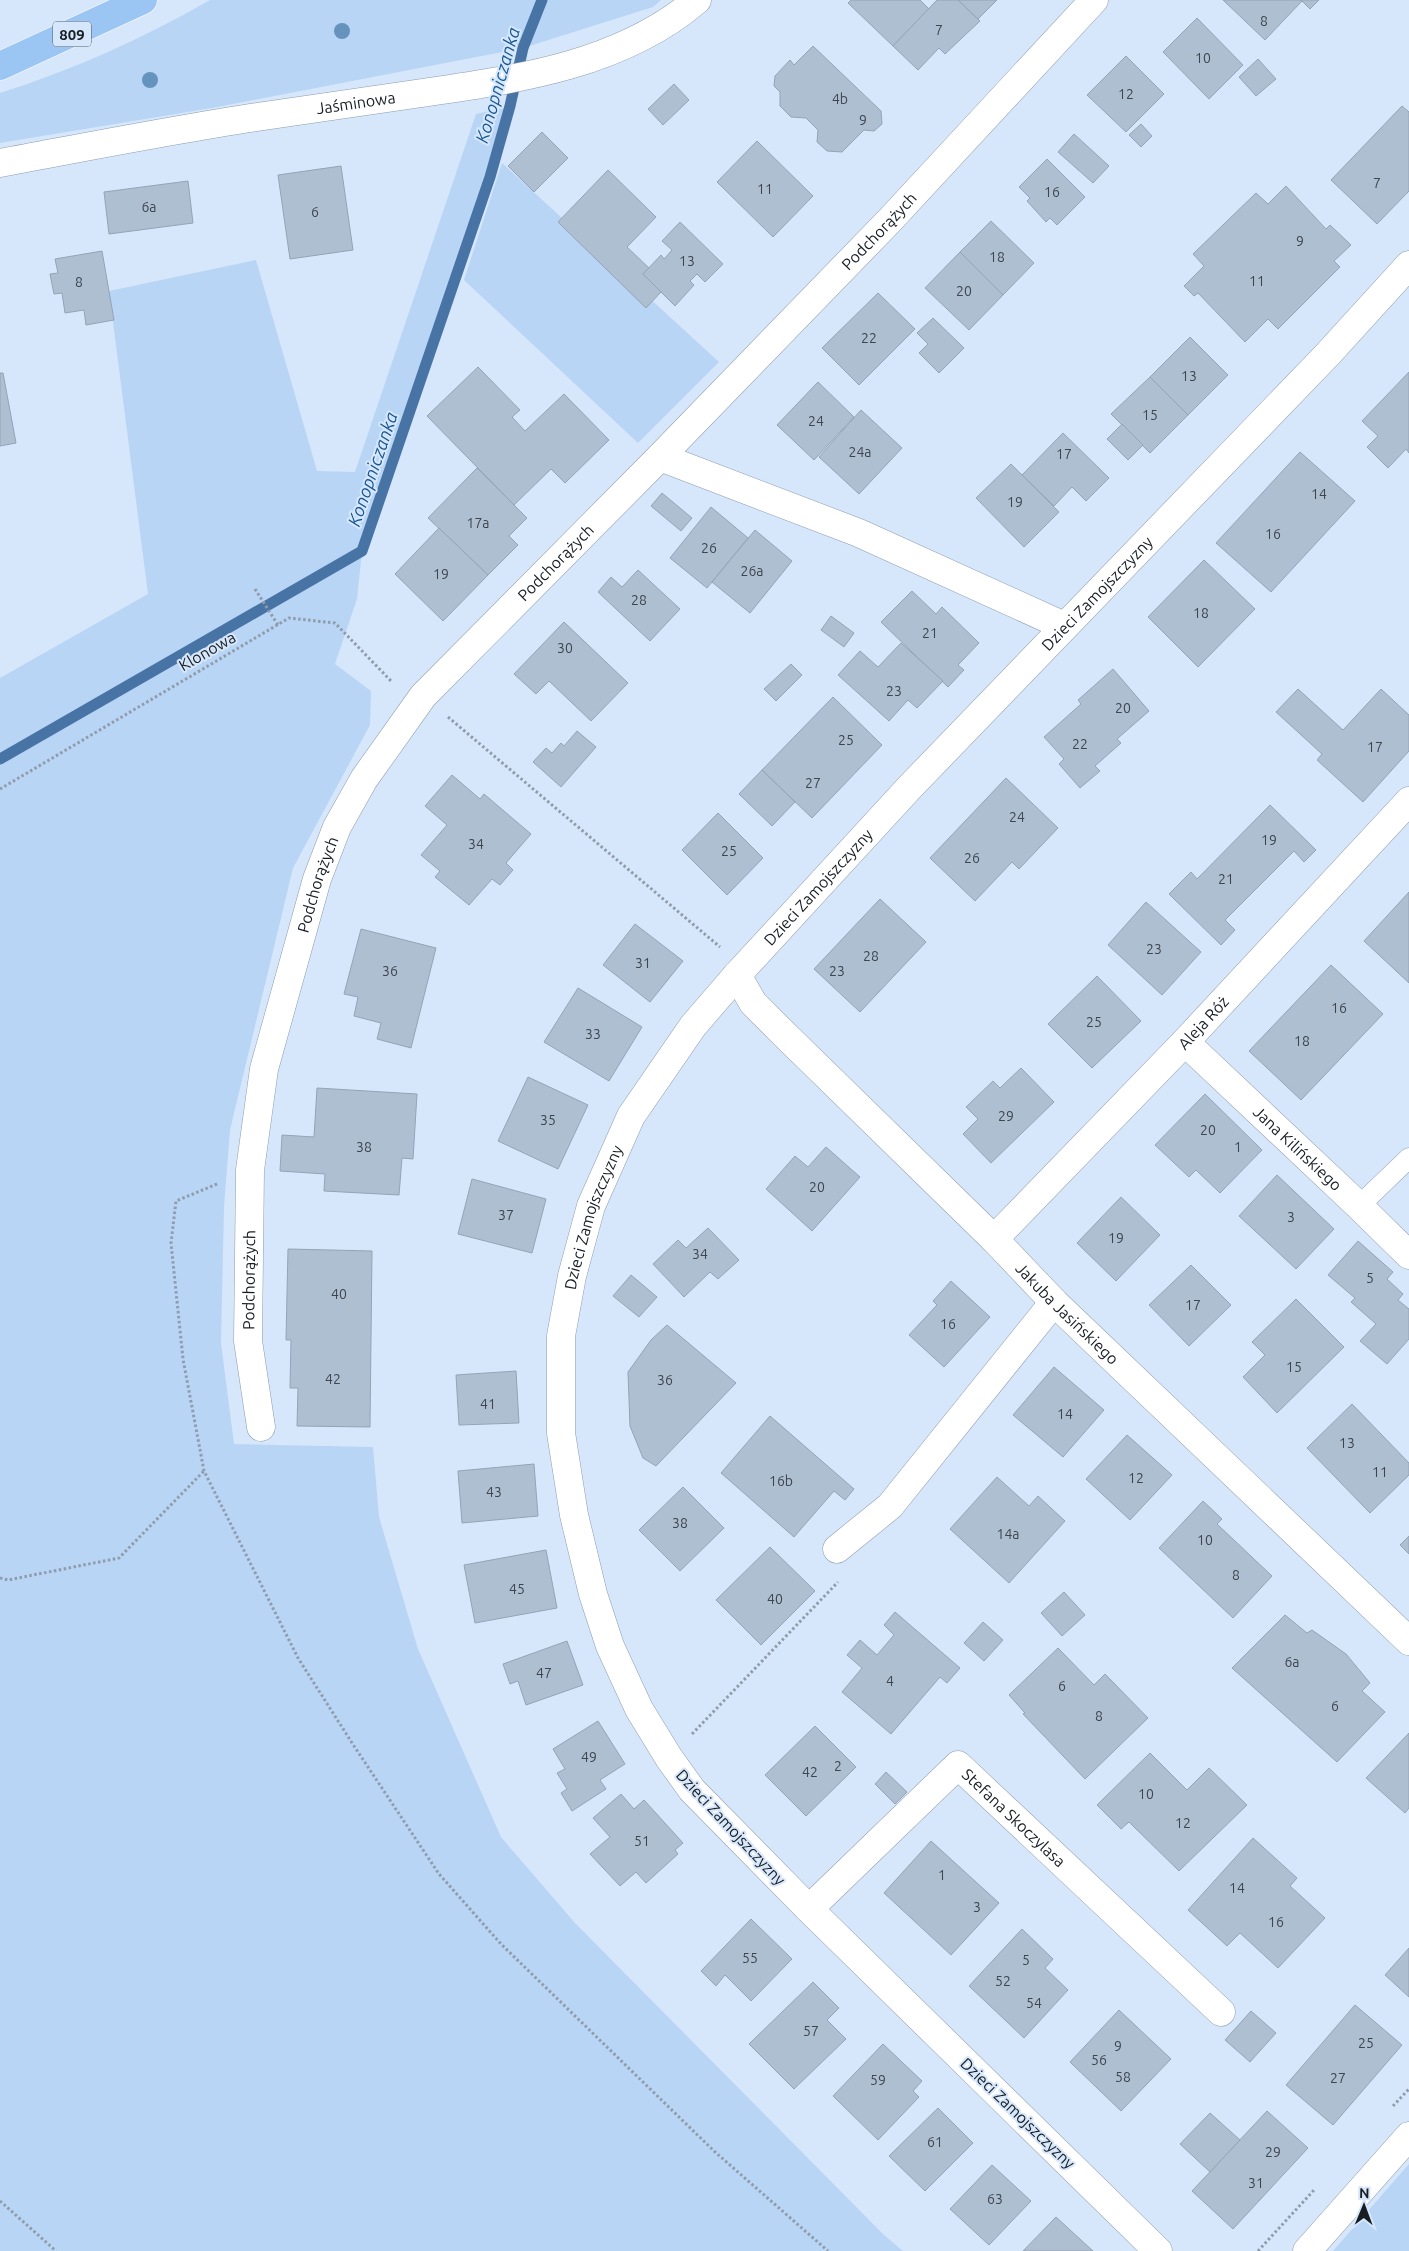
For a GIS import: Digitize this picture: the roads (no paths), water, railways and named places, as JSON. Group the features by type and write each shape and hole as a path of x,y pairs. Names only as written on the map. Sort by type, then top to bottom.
{"main road":[{"name":"809","path":"0,66 143,0"}],"street":[{"name":"Jaśminowa","path":"0,163 255,118 467,87 565,67 605,54 648,35 697,0"},
{"name":"Podchorążych","path":"261,1428 248,1341 250,1170 264,1069 317,879 338,827 364,779 419,701 890,220 1094,0"},
{"name":"Dzieci Zamojszczyzny","path":"1158,2251 809,1909 692,1790 669,1758 639,1710 630,1691 610,1646 593,1594 574,1515 561,1433 561,1336 572,1276 591,1206 631,1116 693,1026 737,975 909,788 1328,354 1409,265"},
{"path":"660,457 859,533 1064,626"},
{"name":"Aleja Róż","path":"994,1239 1185,1042 1409,801"},
{"name":"Jakuba Jasińskiego","path":"737,975 753,1003 994,1239 1054,1302 1409,1642"},
{"name":"Jana Kilińskiego","path":"1185,1042 1409,1255"},
{"path":"837,1549 890,1506 1054,1302"},
{"name":"Stefana Skoczylasa","path":"809,1909 958,1765 1221,2012"},
{"path":"1307,2251 1409,2136"}],"lane":[{"path":"1359,1206 1409,1158"}],"waterway":[{"name":"Konopniczanka","path":"0,759 362,551 490,177 510,106 523,48 542,0"}]}
